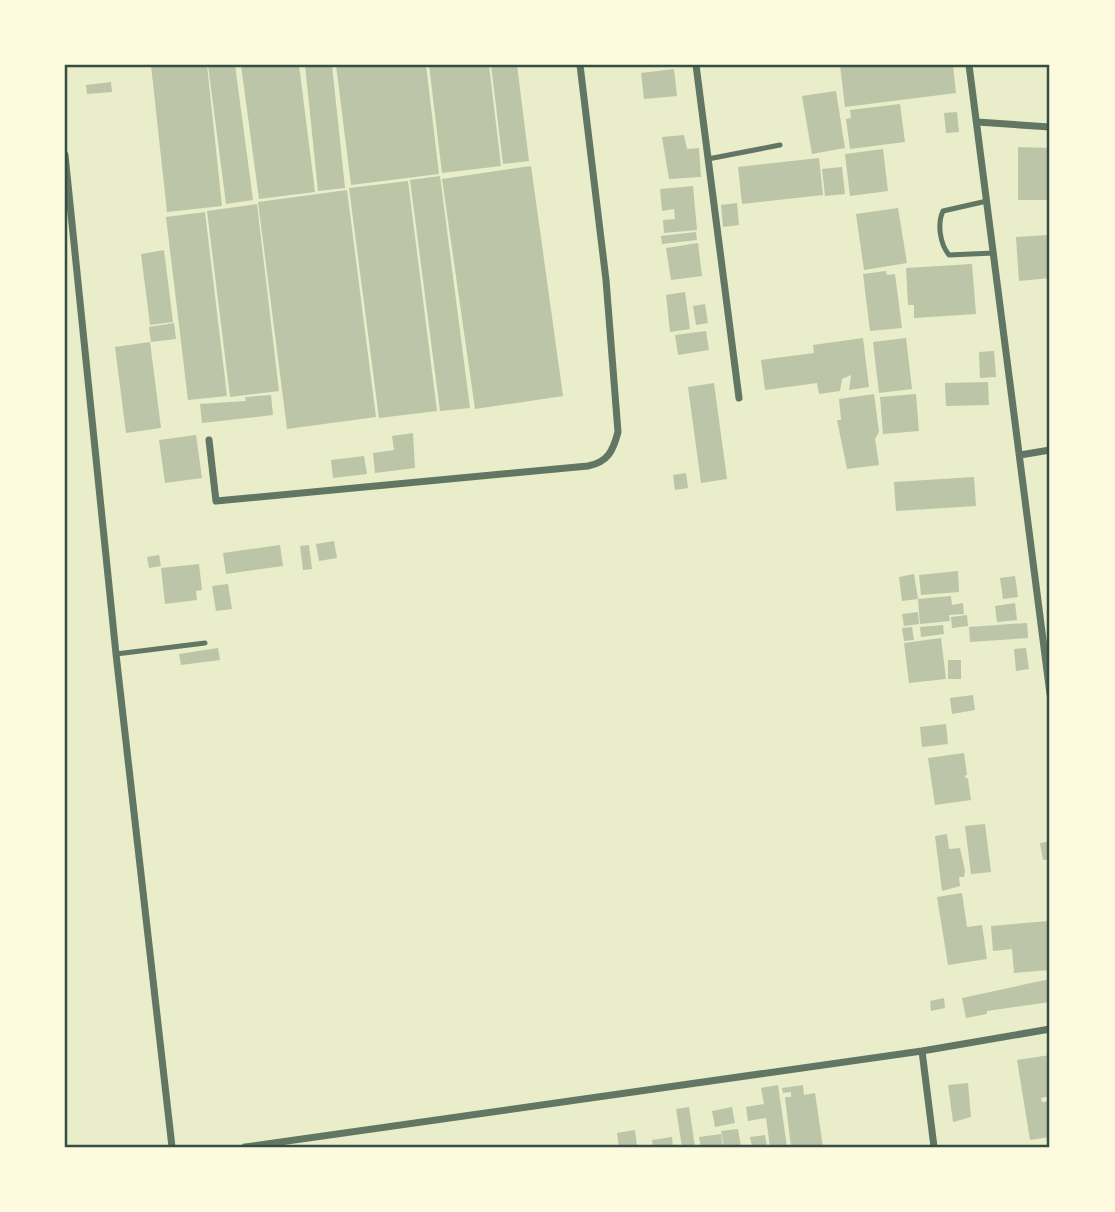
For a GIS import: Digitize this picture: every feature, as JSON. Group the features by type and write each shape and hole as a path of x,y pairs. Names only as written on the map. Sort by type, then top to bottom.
{"street":[{"path":"209,440 216,501 588,466 607,458 614,447 618,432 606,280 580,65"},
{"path":"696,65 739,398"},
{"path":"970,65 1050,694"},
{"path":"977,122 1050,127"},
{"path":"65,155 116,654 172,1147"},
{"path":"1020,455 1050,450"},
{"path":"245,1147 922,1051 1050,1029"},
{"path":"922,1051 934,1147"}],"lane":[{"path":"708,159 780,145"},
{"path":"987,201 943,211 940,223 942,243 949,255 994,253"},
{"path":"116,654 205,643"}],"building":[{"path":"151,65 207,65 222,206 167,212"},
{"path":"208,65 235,65 253,200 226,204"},
{"path":"241,65 299,65 315,192 259,199"},
{"path":"305,65 332,65 345,188 318,191"},
{"path":"336,65 426,65 439,174 351,185"},
{"path":"429,65 489,65 501,166 442,173"},
{"path":"491,65 517,65 529,161 503,164"},
{"path":"840,65 953,65 956,93 845,107"},
{"path":"674,69 677,96 644,99 641,73"},
{"path":"111,82 112,92 87,94 86,85"},
{"path":"836,91 845,148 812,154 802,96"},
{"path":"900,104 905,142 850,149 846,119 851,118 850,110"},
{"path":"957,112 959,132 946,133 944,113"},
{"path":"684,135 687,149 699,148 701,177 669,179 662,137"},
{"path":"1018,147 1050,148 1050,200 1018,200"},
{"path":"883,149 888,191 850,196 845,154"},
{"path":"819,158 823,195 742,204 738,167"},
{"path":"531,166 563,396 475,409 442,179"},
{"path":"842,167 845,194 825,196 822,169"},
{"path":"440,176 470,408 440,411 410,180"},
{"path":"408,181 437,411 379,418 349,188"},
{"path":"693,186 697,230 664,233 663,220 675,219 674,209 662,211 660,189"},
{"path":"347,190 376,417 287,429 258,202"},
{"path":"737,203 739,225 723,227 721,205"},
{"path":"257,204 279,391 230,397 207,211"},
{"path":"898,208 907,263 864,270 856,214"},
{"path":"205,212 227,396 188,400 166,217"},
{"path":"696,232 697,240 662,244 661,236"},
{"path":"1050,235 1050,278 1019,281 1016,237"},
{"path":"698,243 702,276 671,280 666,248"},
{"path":"164,250 173,322 150,325 141,254"},
{"path":"972,264 976,314 914,318 914,305 908,305 906,268"},
{"path":"886,271 887,275 895,274 902,328 870,331 863,274"},
{"path":"685,292 690,329 670,332 666,295"},
{"path":"705,304 708,323 696,325 693,306"},
{"path":"174,323 176,339 151,342 149,327"},
{"path":"706,331 709,350 678,355 675,335"},
{"path":"863,338 869,387 849,390 851,375 842,379 840,391 819,394 817,383 765,390 761,360 814,353 813,345"},
{"path":"906,338 912,389 879,393 873,342"},
{"path":"150,342 161,428 126,433 115,347"},
{"path":"994,351 996,377 980,378 979,352"},
{"path":"988,382 989,405 946,406 945,383"},
{"path":"714,383 727,479 701,483 688,387"},
{"path":"874,394 879,432 875,439 879,465 847,469 837,420 841,420 839,399"},
{"path":"916,394 919,431 883,434 880,397"},
{"path":"271,395 273,415 202,423 200,404 246,401 245,397"},
{"path":"413,433 415,468 375,473 373,453 394,450 392,436"},
{"path":"196,435 202,478 165,483 159,440"},
{"path":"364,456 367,474 333,478 331,460"},
{"path":"686,473 688,488 675,490 673,475"},
{"path":"974,477 976,506 896,511 894,482"},
{"path":"334,541 337,558 319,561 316,544"},
{"path":"280,545 283,566 226,574 223,553"},
{"path":"309,545 312,569 303,570 300,546"},
{"path":"159,555 161,566 149,568 147,557"},
{"path":"199,564 202,590 196,591 197,600 165,604 161,568"},
{"path":"958,571 959,592 921,595 919,575"},
{"path":"914,574 918,599 902,601 899,577"},
{"path":"1015,576 1018,597 1003,599 1000,578"},
{"path":"228,584 232,609 216,611 212,586"},
{"path":"951,596 952,605 963,603 964,614 949,615 950,621 920,624 918,599"},
{"path":"1015,603 1017,620 997,622 995,606"},
{"path":"918,612 919,624 904,626 902,614"},
{"path":"967,615 968,626 952,628 951,617"},
{"path":"1027,623 1028,638 970,642 969,627"},
{"path":"943,625 944,634 921,637 920,627"},
{"path":"912,627 914,640 904,641 902,628"},
{"path":"941,638 946,679 909,683 904,643"},
{"path":"218,648 220,660 181,665 179,654"},
{"path":"1026,648 1029,669 1016,671 1014,649"},
{"path":"948,660 961,660 961,679 948,679"},
{"path":"973,695 975,710 952,714 950,698"},
{"path":"946,724 948,744 922,747 920,727"},
{"path":"964,753 967,775 964,776 968,779 971,800 935,805 928,758"},
{"path":"985,824 991,872 971,874 965,826"},
{"path":"947,834 949,849 960,848 965,871 964,877 959,877 960,886 942,891 935,836"},
{"path":"1050,841 1050,859 1043,860 1040,843"},
{"path":"962,893 967,927 982,925 987,959 948,965 937,897"},
{"path":"1048,921 1050,970 1014,973 1012,949 993,951 991,926"},
{"path":"1050,979 1050,1002 987,1011 987,1014 966,1018 962,998"},
{"path":"944,998 945,1008 931,1011 930,1001"},
{"path":"1050,1055 1050,1096 1041,1098 1042,1102 1050,1101 1050,1137 1030,1140 1017,1060"},
{"path":"968,1083 971,1117 953,1122 948,1085"},
{"path":"778,1085 787,1147 770,1147 766,1118 748,1121 746,1107 764,1104 761,1088"},
{"path":"803,1085 804,1095 815,1093 823,1147 791,1147 785,1097 791,1097 791,1092 783,1093 782,1088"},
{"path":"689,1107 695,1147 682,1147 676,1109"},
{"path":"732,1107 735,1123 715,1127 712,1111"},
{"path":"738,1129 741,1147 724,1147 721,1131"},
{"path":"635,1130 637,1146 619,1147 617,1133"},
{"path":"721,1134 723,1147 701,1147 699,1137"},
{"path":"765,1135 767,1147 752,1147 750,1137"},
{"path":"672,1137 673,1147 653,1147 652,1140"}]}
